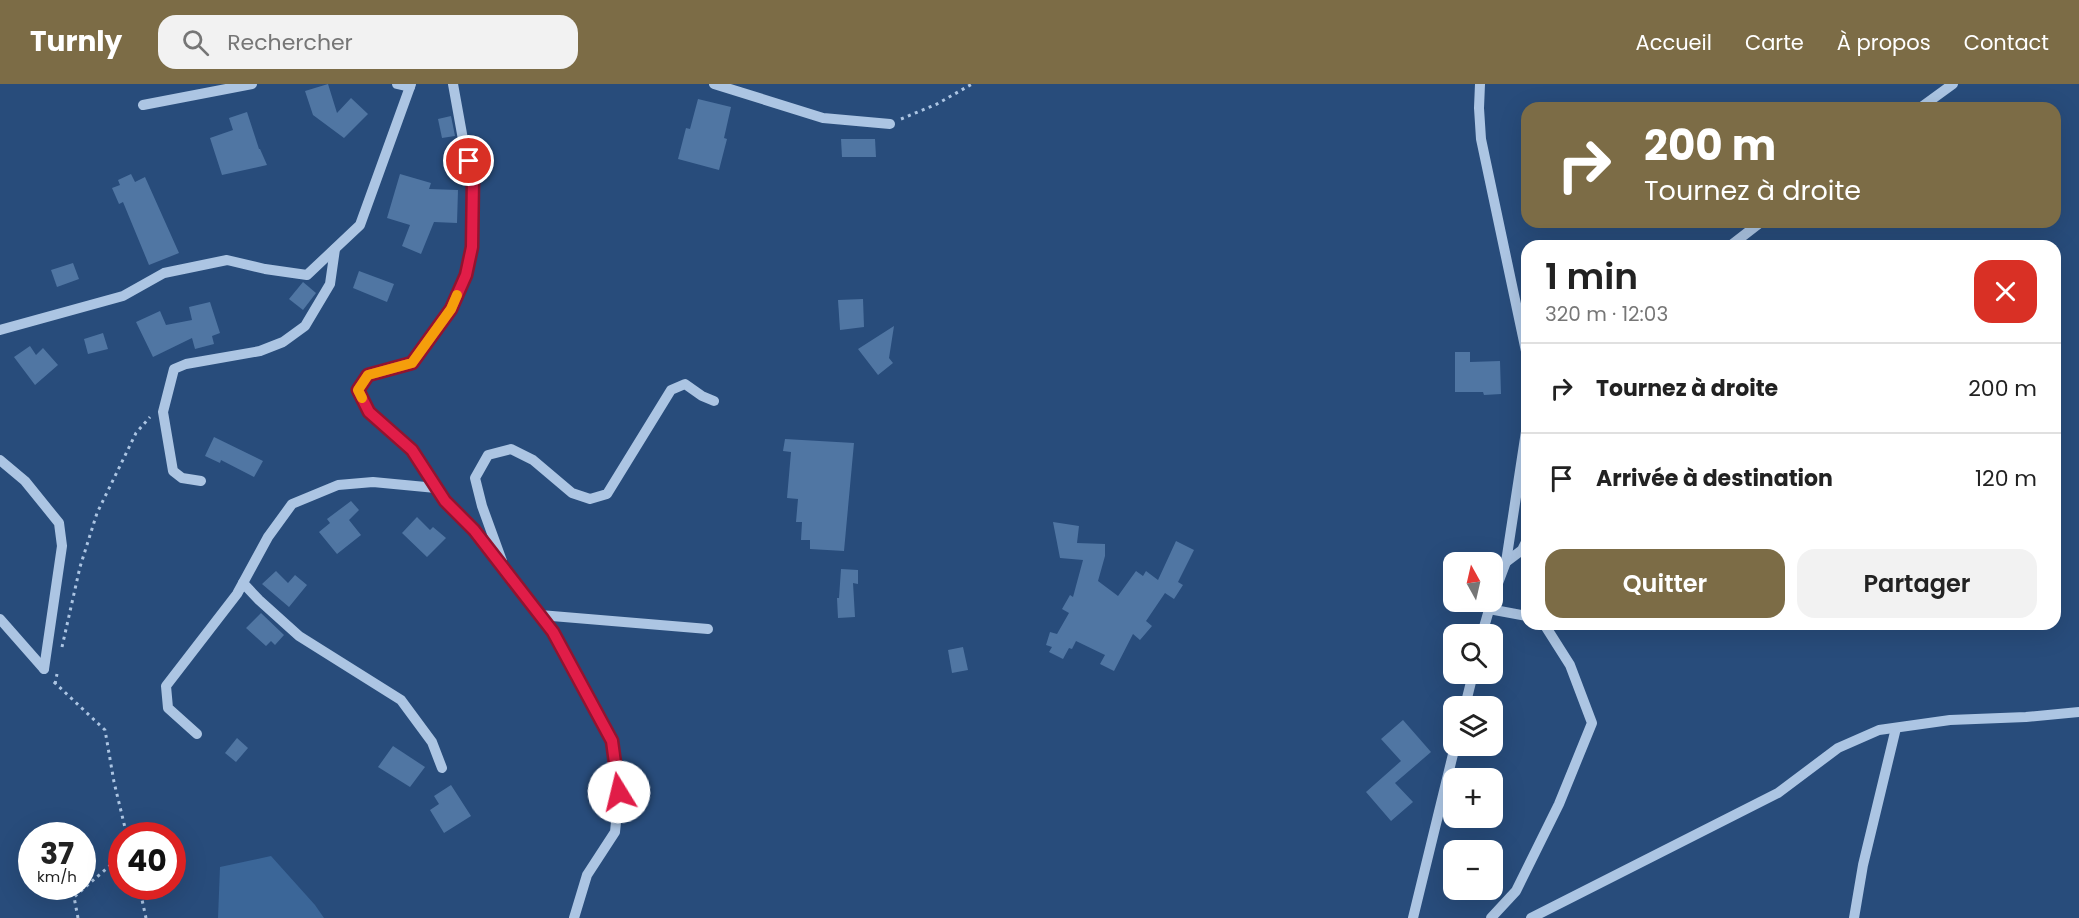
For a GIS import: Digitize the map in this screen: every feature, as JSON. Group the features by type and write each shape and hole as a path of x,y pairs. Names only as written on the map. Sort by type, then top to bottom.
{"street":[{"path":"143,105 252,84"},
{"path":"0,330 123,296 164,273 227,260 265,269 307,275 360,225 410,86 397,84"},
{"path":"453,84 464,145 473,177 472,247 466,275 451,309 412,363 368,375 358,390 369,412 412,450 445,501 474,530 553,632 612,741 619,792 615,832 586,875 574,918"},
{"path":"714,84 823,118 890,124"},
{"path":"1480,84 1481,139 1521,328"},
{"path":"1928,102 1953,84"},
{"path":"1738,240 1753,228"},
{"path":"201,481 182,478 173,471 163,412 174,369 186,364 260,351 283,342 305,326 330,284 335,249"},
{"path":"506,573 474,478 488,455 511,449 533,460 572,493 590,499 607,494 671,390 685,384 714,401"},
{"path":"0,460 25,481 58,523 62,546 45,669"},
{"path":"1503,570 1521,464"},
{"path":"197,734 168,708 166,686 237,594 268,537 292,504 338,485 373,482 436,488"},
{"path":"1506,562 1521,551"},
{"path":"243,583 299,636 400,700 432,742 442,768"},
{"path":"1503,607 1521,614"},
{"path":"540,615 708,629"},
{"path":"0,619 45,669"},
{"path":"1491,918 1516,891 1559,804 1592,723 1570,665 1548,630"},
{"path":"1531,918 1778,793 1838,748 1879,730 1950,720 2079,712"},
{"path":"1854,918 1863,865 1896,728"},
{"path":"1413,918 1453,756"}],"path":[{"path":"890,124 937,104 972,84"},
{"path":"61,651 80,567 98,513 136,433 151,415"},
{"path":"45,669 55,684 105,730 124,822"},
{"path":"55,684 57,673"},
{"path":"78,918 74,897 108,867"},
{"path":"142,900 146,918"}],"shaded area":[{"path":"271,856 324,918 218,918 220,867"}],"building":[{"path":"328,84 337,113 351,98 368,114 344,138 313,115 305,91"},
{"path":"698,99 731,107 724,138 727,139 719,170 678,159 686,128 690,129"},
{"path":"247,112 259,149 267,165 222,175 210,138 233,130 229,118"},
{"path":"451,116 455,136 442,138 438,119"},
{"path":"841,139 875,139 876,157 842,157"},
{"path":"131,174 135,182 145,177 179,253 149,265 123,202 119,204 112,188 120,185 118,180"},
{"path":"400,174 431,183 429,189 458,190 457,223 434,222 421,254 402,246 410,225 387,218"},
{"path":"73,263 79,279 57,287 51,270"},
{"path":"359,271 394,284 387,302 353,288"},
{"path":"303,282 316,293 303,310 289,299"},
{"path":"863,299 864,327 840,330 838,300"},
{"path":"210,302 220,333 212,336 214,344 195,349 192,338 153,357 136,322 160,311 166,325 192,320 189,307"},
{"path":"894,326 889,358 893,363 878,375 858,349"},
{"path":"103,333 108,349 88,354 84,339"},
{"path":"30,346 36,355 43,348 58,365 35,385 14,357"},
{"path":"1455,352 1470,352 1470,362 1500,361 1501,394 1455,392"},
{"path":"214,437 263,461 254,477 221,460 220,463 205,456"},
{"path":"785,439 854,443 844,551 810,549 810,540 801,540 802,522 796,522 798,499 787,498 791,452 783,451"},
{"path":"351,501 359,510 349,520 361,535 337,554 319,532 330,523 327,519"},
{"path":"417,517 430,530 433,527 446,538 427,557 402,533"},
{"path":"1053,522 1079,526 1077,543 1105,544 1105,556 1098,581 1118,596 1136,571 1143,576 1146,571 1158,580 1176,541 1194,550 1178,582 1183,585 1174,599 1165,593 1146,621 1152,626 1140,640 1133,634 1114,671 1100,664 1105,655 1076,641 1063,659 1049,652 1052,647 1046,645 1050,632 1057,634 1069,613 1062,609 1070,595 1073,597 1083,560 1060,558"},
{"path":"841,569 858,570 858,584 853,583 855,617 838,618 837,598 839,598"},
{"path":"276,571 288,583 295,575 307,585 289,607 262,584"},
{"path":"261,613 284,635 275,645 271,641 266,646 246,628"},
{"path":"963,647 968,670 952,673 948,650"},
{"path":"1403,720 1431,752 1395,783 1413,802 1391,821 1366,792 1401,761 1381,739"},
{"path":"237,738 248,748 236,762 225,753"},
{"path":"393,746 425,767 410,787 378,767"},
{"path":"451,785 471,816 444,833 430,810 439,804 434,796"}],"slow traffic":[{"path":"362,398 358,390 368,375 412,363 451,309 457,295"}],"route":[{"path":"469,161 473,177 472,247 466,275 451,309 412,363 368,375 358,390 369,412 412,450 445,501 474,530 553,632 612,741 619,792"}]}
